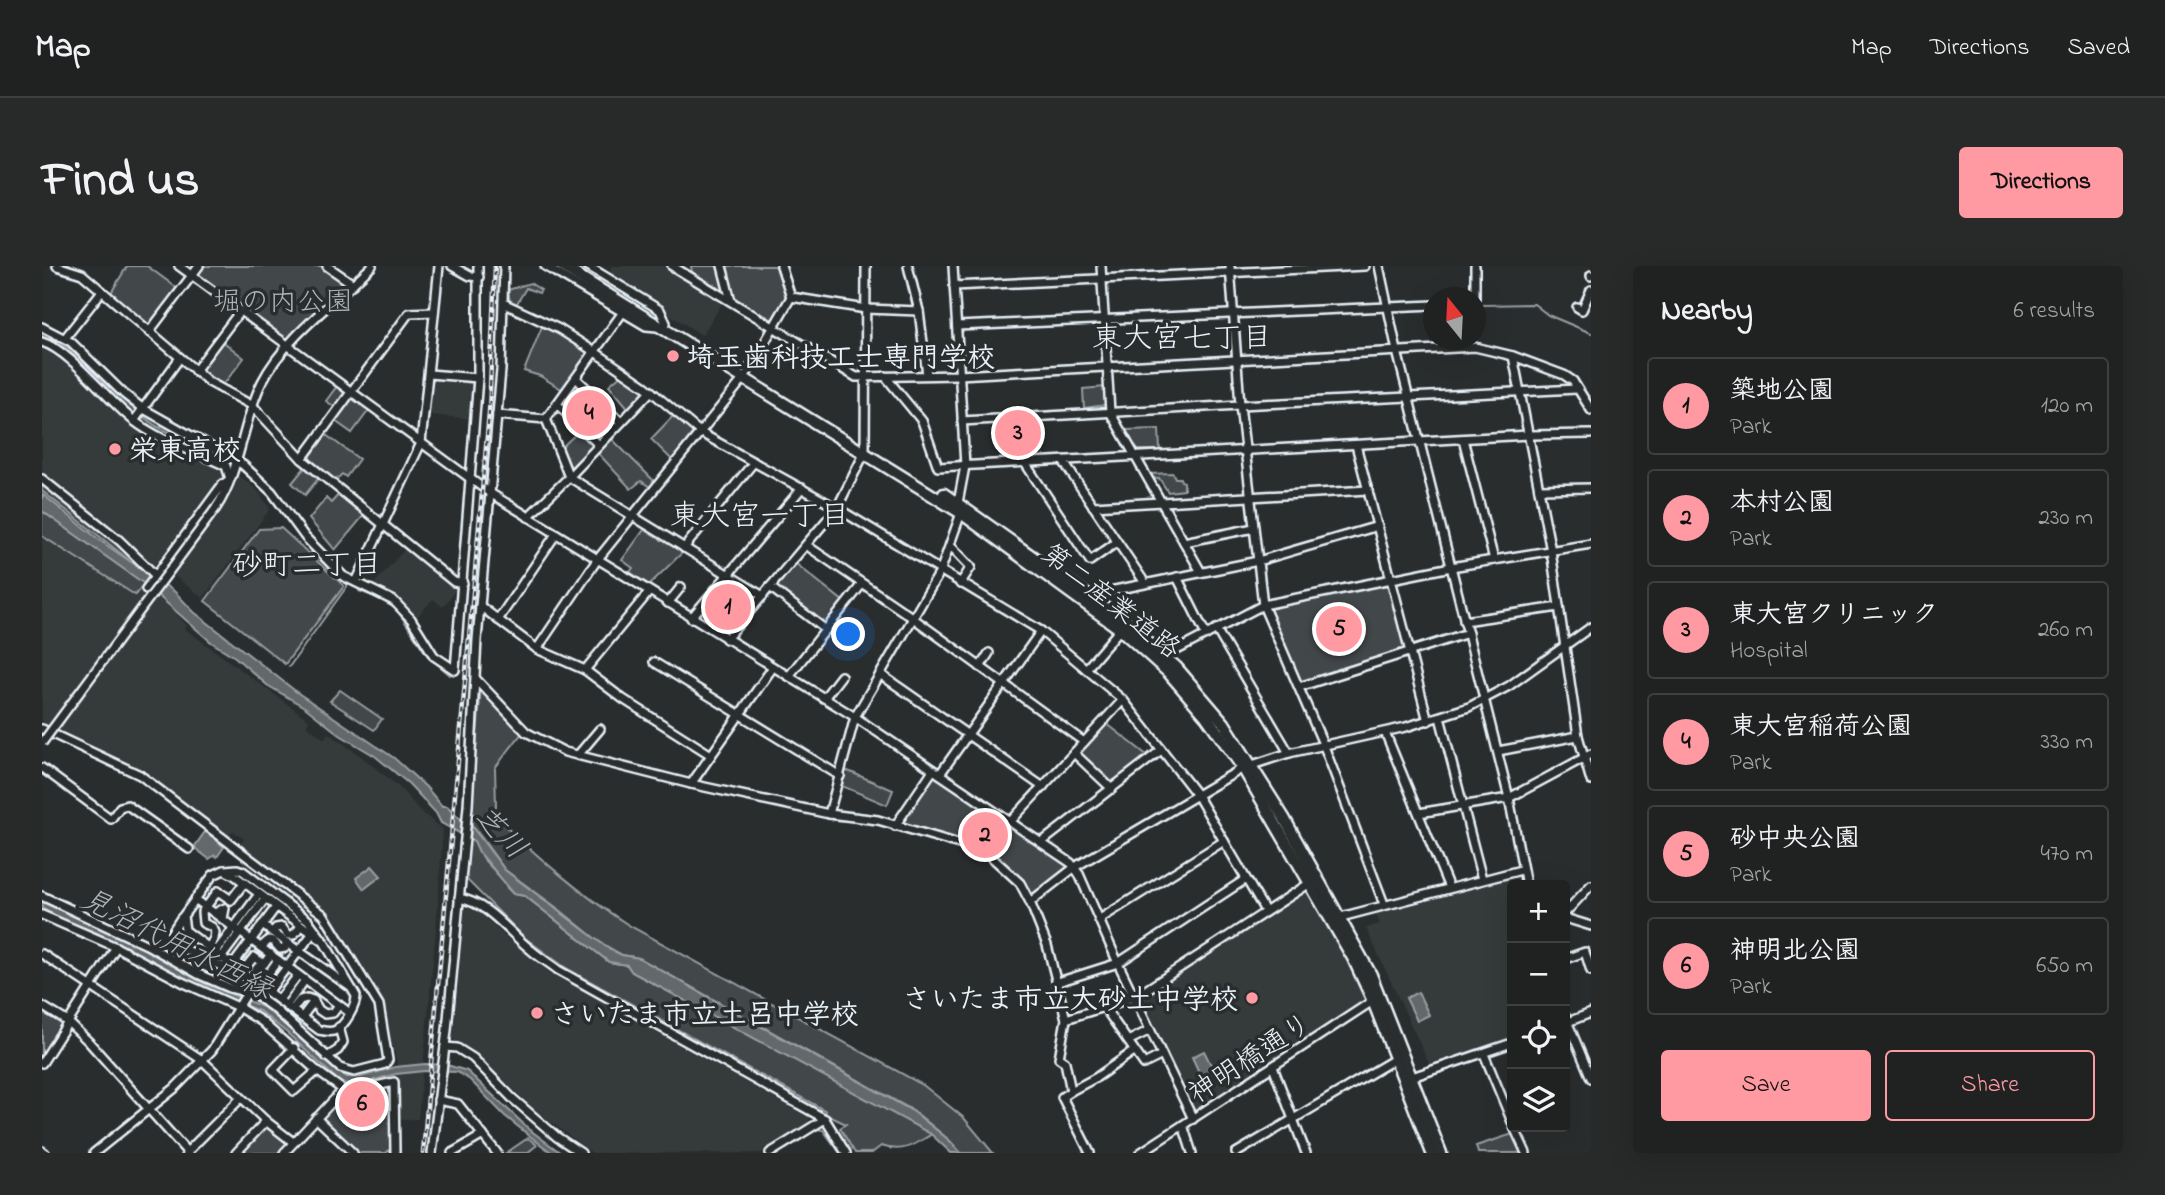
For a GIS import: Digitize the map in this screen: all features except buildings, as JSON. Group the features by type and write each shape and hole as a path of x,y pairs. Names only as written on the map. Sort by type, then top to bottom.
{"main road":[{"name":"第二産業道路","path":"562,266 664,325"},
{"name":"第二産業道路","path":"574,266 745,376 960,508 1123,625 1214,710 1340,918 1412,1077 1441,1153"},
{"name":"第二産業道路","path":"1247,766 1377,999 1395,1059 1432,1153"}],"street":[{"path":"57,266 82,274 179,359 209,382 253,406 302,459 454,582 463,584"},
{"path":"82,274 88,266"},
{"path":"179,266 490,493 855,717 1075,867 1193,1119"},
{"path":"149,332 199,266"},
{"path":"328,266 353,284"},
{"path":"42,743 216,508 230,479 253,406 268,372 287,346 372,266"},
{"path":"356,582 421,443 439,266"},
{"path":"452,266 470,276 479,277"},
{"path":"42,327 77,347 141,410 235,465 272,492 305,537 343,576 394,601 411,620 435,656 455,670 478,378 478,266"},
{"path":"432,1153 467,813 480,606 505,304 504,266"},
{"path":"545,266 646,326 664,325 660,310 588,266"},
{"path":"604,266 604,275"},
{"path":"672,266 856,377 960,375 1423,348"},
{"path":"686,266 687,275"},
{"path":"722,266 731,301"},
{"path":"537,649 597,560 745,376 791,297 781,266"},
{"path":"726,639 837,508 865,449 866,266"},
{"path":"908,266 919,310 927,375"},
{"path":"829,814 855,717 940,572 960,508 965,466 953,266"},
{"path":"1101,266 1110,412 1201,572"},
{"path":"954,286 1231,270 1365,266"},
{"path":"1379,266 1397,351 1498,751 1524,880"},
{"path":"1475,266 1475,287"},
{"path":"1231,270 1240,405 1263,605 1324,746 1384,904"},
{"path":"1577,307 1582,310 1591,290"},
{"path":"65,338 102,291"},
{"path":"791,297 866,309 919,310"},
{"path":"505,304 559,329 595,352 651,391 701,433 837,508 1041,631 1124,700 1160,751 1197,795 1265,911"},
{"path":"957,326 1423,305"},
{"path":"195,371 240,311"},
{"path":"302,459 409,313 434,312"},
{"path":"546,419 623,312"},
{"path":"42,342 65,354 134,421 226,466 230,479"},
{"path":"1486,347 1564,375 1573,381 1591,410"},
{"path":"1513,356 1551,551 1578,736 1591,781"},
{"path":"134,421 179,359"},
{"path":"429,374 478,378"},
{"path":"885,376 922,421 938,467 1529,435 1591,434"},
{"path":"576,378 621,422"},
{"path":"962,421 1577,389"},
{"path":"528,517 651,391"},
{"path":"557,404 599,445"},
{"path":"497,415 546,419"},
{"path":"546,419 569,477 763,596"},
{"path":"1463,439 1494,560"},
{"path":"1356,445 1428,721"},
{"path":"1063,461 1145,583"},
{"path":"684,548 754,462"},
{"path":"1025,463 1090,561 1118,542"},
{"path":"42,478 119,540 155,576"},
{"path":"146,589 222,485 230,479"},
{"path":"691,618 802,488"},
{"path":"1539,489 1591,488"},
{"path":"1093,506 1368,490"},
{"path":"1089,600 1145,583 1258,561 1378,526"},
{"path":"1184,542 1254,528"},
{"path":"498,620 556,534"},
{"path":"1161,658 1263,605 1451,567 1591,544"},
{"path":"806,545 913,618 1084,743"},
{"path":"950,545 971,568 960,583"},
{"path":"1177,577 1206,635"},
{"path":"789,676 862,584"},
{"path":"668,603 681,587"},
{"path":"770,587 826,629"},
{"path":"584,670 649,592"},
{"path":"480,606 537,649 584,670 623,699 711,755"},
{"path":"1465,621 1559,607"},
{"path":"1086,669 1123,625"},
{"path":"1030,902 1075,867 1247,766 1289,753 1428,721 1485,700 1524,676 1591,627"},
{"path":"1216,629 1289,753"},
{"path":"895,825 967,735 1041,631"},
{"path":"1299,687 1468,634"},
{"path":"979,667 989,653"},
{"path":"654,662 840,776"},
{"path":"691,784 773,667"},
{"path":"880,674 1043,787"},
{"path":"824,698 841,676"},
{"path":"477,679 526,732 565,752 691,784 829,814 895,825 986,852 1020,883 1030,902 1058,982 1066,1019 1059,1058 1065,1062 1072,1091"},
{"path":"1010,822 1124,700"},
{"path":"1440,717 1482,880"},
{"path":"42,729 140,775 324,915 379,1004 389,1058 385,1064 354,1072 340,1068 276,1010 182,982 116,947 42,915"},
{"path":"578,755 600,729"},
{"path":"1385,732 1449,888"},
{"path":"1498,751 1578,736"},
{"path":"1042,842 1160,751"},
{"path":"1074,753 1112,789"},
{"path":"1419,814 1509,798 1591,754"},
{"path":"42,768 111,819 120,807 127,805 190,849"},
{"path":"1100,919 1224,841"},
{"path":"224,870 324,942"},
{"path":"183,916 185,930 319,1030 329,1032 339,1027 357,1000 313,923 243,871 224,870 213,875 195,899 183,916 172,932 180,947 249,978"},
{"path":"1340,918 1384,904 1521,870"},
{"path":"1058,982 1118,963 1246,879"},
{"path":"215,953 214,929 202,920 201,915 218,891 231,900 244,883"},
{"path":"1066,1019 1135,997 1310,883"},
{"path":"1570,909 1591,886"},
{"path":"42,896 147,945 243,1000 261,1021 343,1090 354,1091 394,1082 395,1149 386,1153"},
{"path":"237,930 246,912 262,896"},
{"path":"215,953 237,930 262,896"},
{"path":"459,898 487,910 558,970 825,1119 846,1153"},
{"path":"195,899 350,1013"},
{"path":"238,905 246,912"},
{"path":"232,966 276,906"},
{"path":"1570,917 1591,926"},
{"path":"262,925 353,989"},
{"path":"272,932 282,927 288,935 293,935 302,926"},
{"path":"268,992 312,934"},
{"path":"261,947 269,940 274,941 280,949 289,943"},
{"path":"42,1063 116,947"},
{"path":"1570,957 1585,952 1591,971"},
{"path":"42,954 202,1060 266,1121 293,1142"},
{"path":"241,973 254,957 264,964 271,954"},
{"path":"249,978 258,967 268,974 278,960"},
{"path":"286,1005 301,977"},
{"path":"286,1005 310,998 319,1010 328,1014 339,1005"},
{"name":"神明橋通り","path":"1140,1153 1377,999"},
{"path":"94,1153 148,1107 176,1088 212,1050 243,1000"},
{"path":"302,1017 314,1001"},
{"path":"42,1006 68,1022 187,1153 241,1098"},
{"path":"1104,1007 1144,1064 1162,1055"},
{"path":"310,1023 319,1010"},
{"path":"1570,1019 1591,1013"},
{"path":"327,1057 338,1050 343,1042 339,1027"},
{"path":"1128,1041 1150,1030"},
{"path":"1570,1031 1591,1078"},
{"path":"1412,1077 1507,1045"},
{"path":"444,1047 457,1048 473,1058 512,1098 557,1137 581,1153"},
{"path":"294,1048 273,1070 294,1091 317,1070"},
{"path":"1090,1153 1062,1097 1134,1051"},
{"path":"1483,1054 1507,1110"},
{"path":"1236,1153 1395,1059"},
{"path":"1273,1067 1306,1153"},
{"path":"284,1153 343,1090"},
{"path":"438,1100 458,1104 497,1153"},
{"path":"316,1118 354,1153"},
{"path":"770,1153 780,1150 825,1119"},
{"path":"236,1153 266,1121"},
{"path":"1183,1125 1192,1153"},
{"path":"1516,1132 1525,1153"},
{"path":"452,1153 483,1135"}],"shaded area":[{"path":"611,266 667,266 723,302 702,335 610,277"},
{"name":"栄東高校","path":"42,342 220,464 223,475 219,482 158,568 42,475"},
{"path":"432,379 475,383 473,419 430,415"},
{"path":"237,476 258,491 270,509 203,598 173,575 223,506"},
{"path":"42,494 102,542 175,592 194,612 298,693 394,758 426,787 442,806 447,806 473,828 505,870 609,949 639,958 914,1112 961,1153 951,1153 931,1134 632,972 627,965 609,962 525,896 514,894 479,852 474,841 441,823 436,813 409,784 375,756 340,735 306,708 267,685 235,657 211,642 146,585 42,511"},
{"path":"42,535 139,583 164,601 187,626 185,629 309,720 306,725 324,739 328,733 358,754 399,787 421,812 443,829 418,1119 399,1119 397,1062 380,997 329,913 239,847 244,839 233,831 227,838 144,772 42,723"},
{"path":"406,548 457,588 443,607 433,599 415,619 397,598 372,586"},
{"path":"207,832 224,847 217,857 215,855 209,859 195,846"},
{"path":"372,866 381,876 364,889 356,878"},
{"path":"1508,879 1507,1038 1431,1068 1366,928 1380,924 1375,911"},
{"name":"さいたま市立大砂土中学校","path":"1305,890 1339,946 1364,1000 1195,1110 1139,996"},
{"path":"42,902 143,947 203,983 263,1007 347,1077 361,1077 395,1067 425,1064 447,1065 467,1071 530,1130 561,1153 552,1153 531,1137 505,1116 470,1080 457,1072 424,1071 396,1074 360,1084 341,1083 259,1011 203,989 128,945 56,917 42,908"},
{"name":"さいたま市立土呂中学校","path":"468,908 481,914 550,973 809,1118 809,1123 761,1153 592,1153 534,1109 471,1049 455,1042 453,1037 464,910"},
{"path":"1418,992 1429,1015 1417,1021 1406,998"},
{"path":"1204,1051 1215,1073 1202,1079 1192,1057"}],"green space":[{"path":"127,266 147,266 177,288 150,326 111,293"},
{"name":"堀の内公園","path":"199,266 327,266 353,284 287,346 192,275"},
{"path":"691,266 719,266 725,292 692,272"},
{"path":"726,266 776,266 786,296 773,320 735,299"},
{"path":"530,283 541,290 539,293 526,288 516,305 510,302 508,290"},
{"path":"543,324 591,353 563,390 540,376 524,371"},
{"path":"42,327 65,338 124,394 230,457 226,466 134,421 65,354 42,342"},
{"path":"221,340 244,358 223,385 199,370"},
{"path":"623,373 646,390 629,409 609,385"},
{"path":"577,381 617,422 599,440 561,403"},
{"path":"337,386 345,392 335,407 326,401"},
{"path":"1105,387 1106,405 1084,408 1083,389"},
{"path":"352,398 369,410 352,433 335,421"},
{"path":"675,414 694,431 672,460 651,439"},
{"path":"581,429 595,444 570,468 561,448"},
{"path":"1159,429 1160,450 1137,450 1126,430"},
{"path":"326,435 359,459 346,477 342,474 335,481 310,460"},
{"path":"611,438 654,481 650,487 641,481 631,489 597,452"},
{"path":"306,466 319,478 305,495 292,483"},
{"path":"1173,473 1175,478 1184,482 1184,490 1168,492 1159,478 1155,479 1150,474"},
{"path":"42,481 122,545 148,575 42,491"},
{"path":"340,493 365,514 335,550 309,519 326,498 331,503"},
{"path":"42,511 144,583 135,595 42,536"},
{"path":"646,527 684,551 649,585 630,572 633,568 622,560"},
{"path":"281,528 344,586 285,664 205,601 259,529"},
{"path":"795,563 844,602 825,626 776,587"},
{"path":"728,579 758,597 726,634 698,616"},
{"path":"1387,581 1405,650 1300,683 1269,608"},
{"path":"481,687 522,733 495,768 496,806 490,812 524,843 575,887 630,926 923,1085 964,1118 993,1153 961,1153 914,1111 639,958 622,955 598,941 505,870 470,822"},
{"path":"340,690 382,719 374,730 330,701"},
{"path":"1106,723 1148,756 1114,783 1110,783 1081,754 1081,750"},
{"path":"845,772 893,790 887,805 842,786"},
{"path":"934,774 1070,867 1031,895 1022,879 989,848 901,822"},
{"path":"469,837 475,841 485,861 513,894 525,896 609,962 627,965 632,972 932,1134 907,1147 895,1149 881,1146 872,1153 855,1153 840,1128 846,1124 825,1114 826,1111 566,968 525,938 468,881 465,873"},
{"path":"42,1011 63,1025 42,1058"},
{"path":"394,1082 395,1145 386,1153 353,1153 316,1118 343,1090"},
{"path":"266,1125 286,1139 286,1144 278,1153 239,1153"},
{"path":"1516,1133 1524,1153 1478,1153 1476,1146"},
{"path":"528,1138 537,1145 527,1153 506,1153"}],"waterway":[{"path":"1486,305 1534,304 1548,315 1591,333"},
{"path":"42,334 69,349 138,412"},
{"path":"142,416 156,426 218,456"},
{"path":"225,460 230,462"},
{"path":"239,469 253,479"},
{"path":"262,487 308,547"},
{"path":"289,667 348,585 311,552"},
{"path":"359,591 394,608"},
{"path":"399,613 427,655 450,675"},
{"name":"見沼代用水西縁","path":"102,935 170,969"},
{"path":"786,1149 817,1129 823,1130 840,1153"}],"railway":[{"path":"423,1153 489,413 495,266"}],"place":[{"name":"埼玉歯科技工士専門学校","path":"673,356"},
{"name":"東大宮稲荷公園","path":"589,413"},
{"name":"東大宮クリニック","path":"1018,433"},
{"name":"栄東高校","path":"115,449"},
{"name":"築地公園","path":"728,607"},
{"name":"砂中央公園","path":"1339,629"},
{"name":"本村公園","path":"985,835"},
{"name":"さいたま市立大砂土中学校","path":"1252,998"},
{"name":"さいたま市立土呂中学校","path":"537,1013"},
{"name":"神明北公園","path":"362,1104"}],"district":[{"name":"東大宮七丁目","path":"1182,337"},
{"name":"東大宮一丁目","path":"760,515"},
{"name":"砂町二丁目","path":"307,564"}],"water label":[{"name":"芝川","path":"501,832"}]}
